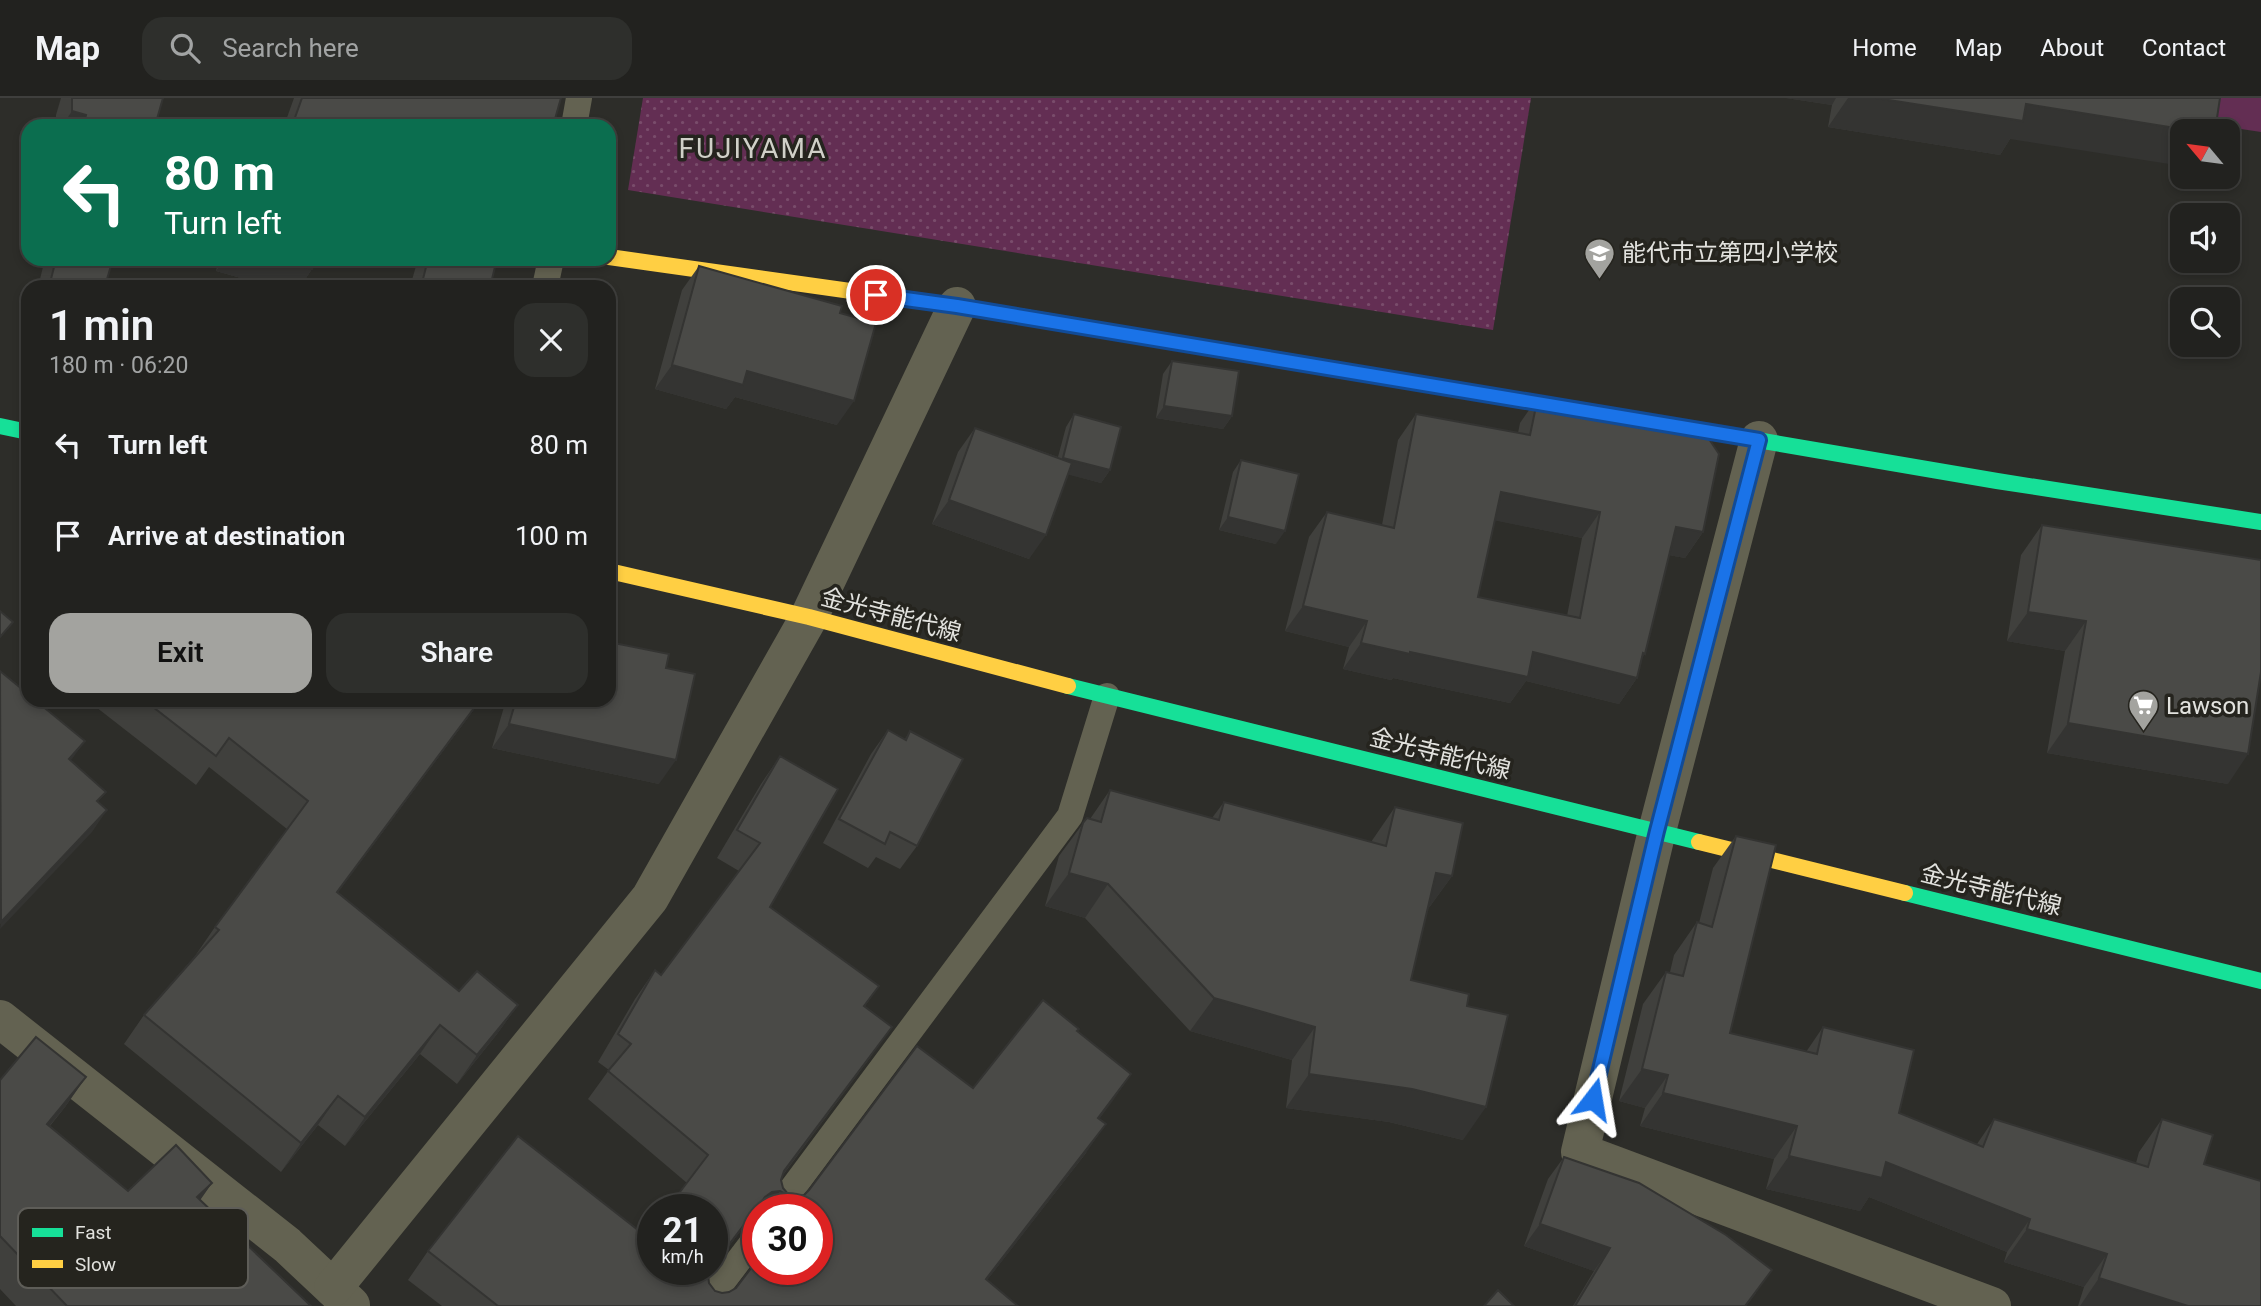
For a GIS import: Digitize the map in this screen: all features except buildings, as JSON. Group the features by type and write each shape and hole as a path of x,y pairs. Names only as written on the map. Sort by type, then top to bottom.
{"main road":[{"path":"616,258 957,306 1596,413"},
{"path":"1637,420 1997,481 2261,522"},
{"path":"0,426 21,430"},
{"name":"金光寺能代線","path":"616,573 809,617 1107,696 2261,981"}],"street":[{"path":"248,1214 287,1245 342,1297 650,898 809,617 957,306"},
{"path":"1759,440 1657,831 1580,1152 1992,1306"},
{"path":"0,1019 240,1208"}],"lane":[{"path":"575,119 579,98"},
{"path":"788,1194 1070,816 1107,696"},
{"path":"704,1306 742,1256"}],"shaded area":[{"path":"643,98 1531,98 1493,330 628,190"},
{"path":"2212,98 2261,98 2261,132 2240,129 2240,119 2209,119"}],"traffic: fast":[{"path":"1030,318 1585,411"},
{"path":"1652,422 1997,481 2261,522"},
{"path":"0,426 21,430"},
{"path":"1068,686 1699,842"},
{"path":"1905,893 2261,981"}],"traffic: slow":[{"path":"616,258 1030,318"},
{"path":"616,573 809,617 1068,686"},
{"path":"1699,842 1905,893"}],"place":[{"name":"能代市立第四小学校","path":"1599,280"},
{"name":"Lawson","path":"2143,733"}],"district":[{"name":"FUJIYAMA","path":"753,148"}],"route":[{"path":"876,295 957,306 1759,440 1657,831 1593,1099"}]}
